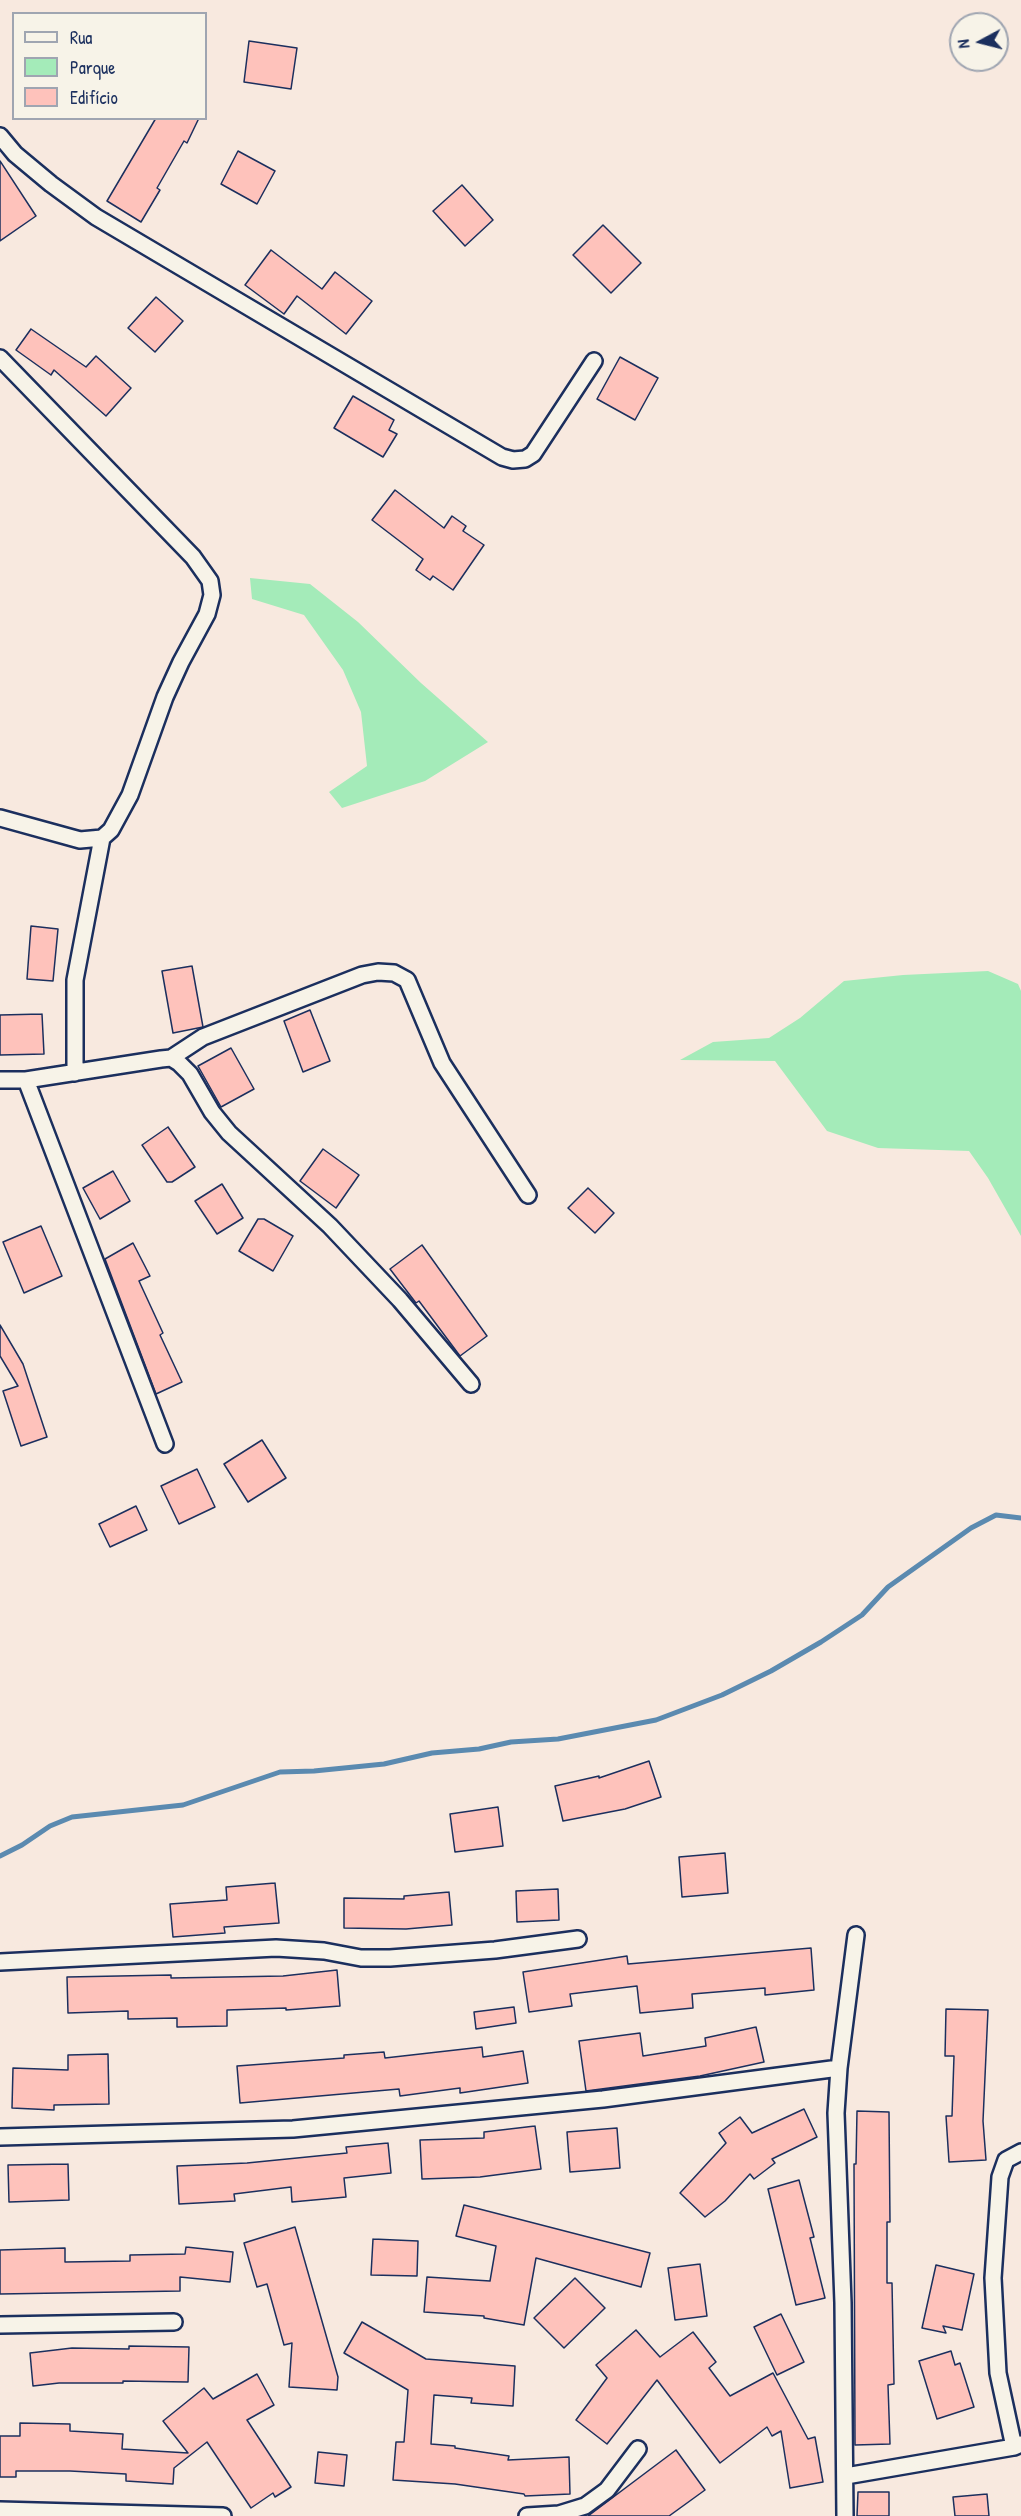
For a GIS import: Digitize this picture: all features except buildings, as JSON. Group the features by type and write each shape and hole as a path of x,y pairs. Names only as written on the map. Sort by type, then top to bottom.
{"street":[{"path":"0,136 15,154 96,217 502,457 513,460 525,459 533,454 594,362"},
{"path":"0,358 193,557 210,581 212,595 207,614 165,697 130,795 111,830 102,838 89,841 0,818"},
{"path":"75,1073 75,980 102,838"},
{"path":"0,1080 26,1080 171,1058 203,1037 352,980 378,972 394,973 407,980 442,1063 528,1194"},
{"path":"171,1058 180,1063 190,1074 212,1112 229,1132 338,1234 400,1300 471,1384"},
{"path":"26,1080 165,1444"},
{"path":"845,2516 843,2303 837,2170 839,2068 856,1935"},
{"path":"0,1962 276,1948 324,1951 361,1958 390,1958 473,1952 578,1939"},
{"path":"0,2137 293,2128 603,2099 839,2068"},
{"path":"846,2476 1018,2445 998,2373 993,2278 1000,2176 1006,2160 1021,2152"},
{"path":"0,2325 174,2322"},
{"path":"527,2516 559,2514 585,2506 607,2490 638,2449"},
{"path":"0,2510 223,2516"}],"green space":[{"path":"250,578 310,584 358,622 421,683 488,742 425,781 342,808 329,792 367,766 361,712 343,670 304,615 252,599"},
{"path":"988,971 1018,984 1021,991 1021,1236 988,1178 969,1151 878,1148 827,1131 775,1061 680,1060 713,1042 769,1038 800,1018 844,981 903,975"}],"waterway":[{"path":"0,1856 22,1845 50,1826 72,1817 183,1805 280,1772 384,1764 432,1753 479,1749 511,1742 558,1739 656,1720 722,1695 771,1671 821,1642 862,1615 888,1587 971,1528 996,1515 1021,1518"}]}
